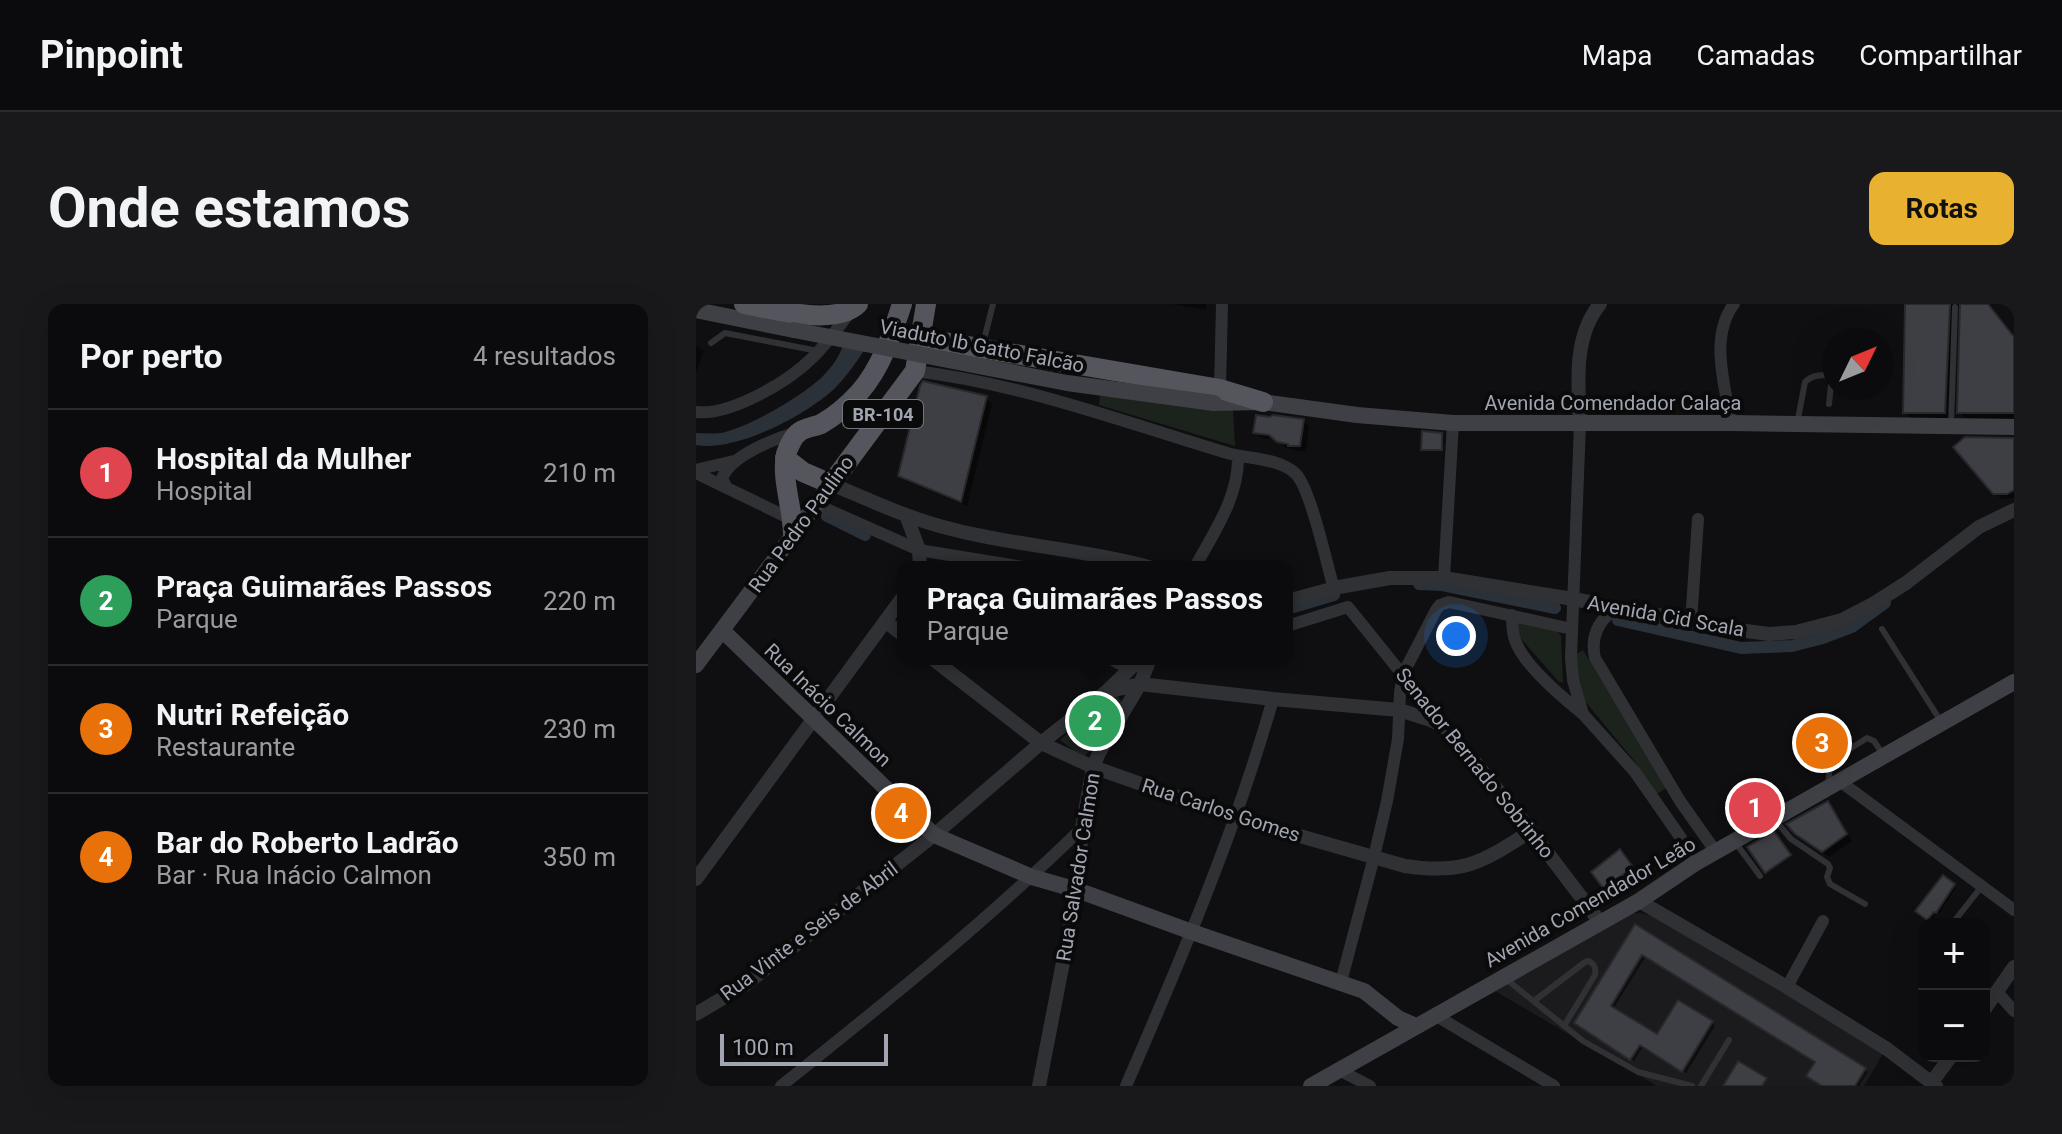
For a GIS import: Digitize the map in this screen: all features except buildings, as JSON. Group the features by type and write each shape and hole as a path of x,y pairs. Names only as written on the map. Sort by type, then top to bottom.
{"highway":[{"path":"744,304 815,315 837,315 855,307"},
{"path":"793,527 785,458 788,447 798,432 821,424 842,410 860,391 877,367 902,304"},
{"name":"BR-104","path":"921,338 926,304"},
{"path":"921,338 1217,396 1263,402"},
{"name":"Rua Pedro Paulino","path":"831,484 915,371 921,338"},
{"path":"785,458 803,472 831,484"}],"main road":[{"name":"Viaduto Ib Gatto Falcão","path":"696,310 1067,383 1217,396"},
{"name":"Avenida Comendador Calaça","path":"1263,402 1357,415 1453,423 2014,427"},
{"name":"Rua Pedro Paulino","path":"696,665 793,527 831,484"},
{"name":"Rua Inácio Calmon","path":"722,630 934,835 1032,877 1364,991 1398,1018 1416,1026"},
{"name":"Avenida Comendador Leão","path":"1311,1086 1639,901 1694,864 2012,685"}],"street":[{"path":"1217,396 1222,304"},
{"path":"1583,714 1571,669 1574,424 1580,348 1586,328 1600,304"},
{"path":"1731,423 1721,359 1721,333 1724,319 1734,304"},
{"path":"696,412 720,410 738,404 796,372 855,307"},
{"path":"989,349 990,384"},
{"path":"915,371 990,384 1293,471 1307,495 1334,589"},
{"path":"1444,578 1453,423"},
{"path":"727,488 722,479 725,470 737,460 780,437 798,432"},
{"path":"1198,561 1232,496 1239,472 1238,456"},
{"path":"696,472 737,460"},
{"path":"696,472 793,527"},
{"path":"831,484 906,515 951,529 1126,561"},
{"path":"815,504 921,561"},
{"name":"Avenida Cid Scala","path":"1293,599 1390,578 1444,578 1769,634 1796,632 1833,623 1863,609 1895,590 1979,527 2014,510"},
{"path":"906,515 923,561"},
{"path":"1691,622 1698,519"},
{"name":"Avenida Cid Scala","path":"1403,674 1436,610 1449,602 1572,629"},
{"path":"696,879 897,605"},
{"name":"Senador Bernado Sobrinho","path":"1293,624 1348,607 1531,831 1600,922"},
{"path":"1616,608 1598,628 1592,648 1595,658 1680,801 1716,852"},
{"path":"1512,615 1515,640 1522,654 1560,695 1583,714 1635,772 1681,838 1694,864"},
{"path":"885,621 897,630"},
{"name":"Rua Carlos Gomes","path":"941,665 1041,743 1093,767 1237,818 1405,866 1424,869 1475,864 1531,831"},
{"name":"Rua Vinte e Seis de Abril","path":"696,1014 745,985 934,835 1106,692 1134,665"},
{"name":"Rua Salvador Calmon","path":"1039,1086 1077,890 1082,828 1093,767 1148,665"},
{"path":"1341,982 1374,857 1398,739 1403,674"},
{"path":"1106,692 1140,684 1399,710 1446,728"},
{"path":"1126,1086 1237,818 1273,699"},
{"path":"1834,786 2014,910"},
{"path":"1663,813 1680,801"},
{"path":"781,1086 903,989 1032,877 1082,828"},
{"path":"1639,901 1887,1049 1934,1084 1947,1062"},
{"path":"1787,987 1823,921"},
{"path":"1990,1002 2014,967"},
{"path":"1997,992 2014,1011"},
{"path":"1435,1015 1554,1086"},
{"path":"1337,1069 1370,1086"}],"lane":[{"path":"989,349 993,304"},
{"path":"1951,425 1955,307"},
{"path":"711,343 725,333 818,351"},
{"path":"1797,424 1805,382 1810,377 1822,375"},
{"path":"1829,404 1830,400"},
{"path":"1882,629 1942,723"},
{"path":"1834,786 1830,765 1834,759 1867,738 1874,741 1884,757"},
{"path":"1774,819 1791,839 1828,864 1830,884 1865,904"},
{"path":"1735,842 1760,876"},
{"path":"1957,918 1982,886"},
{"path":"1534,1001 1585,962 1593,964 1595,975 1564,1026"},
{"path":"1503,976 1583,1041 1638,1072 1692,1086"},
{"path":"1701,1086 1729,1040"}],"shaded area":[{"path":"843,345 865,349 834,389 806,410 750,437 712,446 696,445 696,433 732,430 775,410 803,392 829,369"},
{"path":"1100,396 1233,409 1235,446 1099,405"},
{"path":"1520,619 1556,629 1561,636 1563,683 1517,634 1516,624"},
{"path":"1583,650 1666,788 1657,794 1584,700 1573,673 1575,655"},
{"path":"1117,695 1122,702 1084,758 1060,740 1108,696"},
{"path":"1642,913 1659,919 1884,1052 1864,1086 1657,1086 1495,991 1622,914"}],"waterway":[{"path":"827,516 865,535"},
{"path":"1419,584 1442,585 1555,608"},
{"path":"1293,607 1334,595"},
{"path":"1618,620 1741,648 1792,646 1852,627 1885,603"}],"place":[{"name":"Praça Guimarães Passos","path":"1095,721"},
{"name":"Nutri Refeição","path":"1822,743"},
{"name":"Hospital da Mulher","path":"1755,808"},
{"name":"Bar do Roberto Ladrão","path":"901,813"}]}
